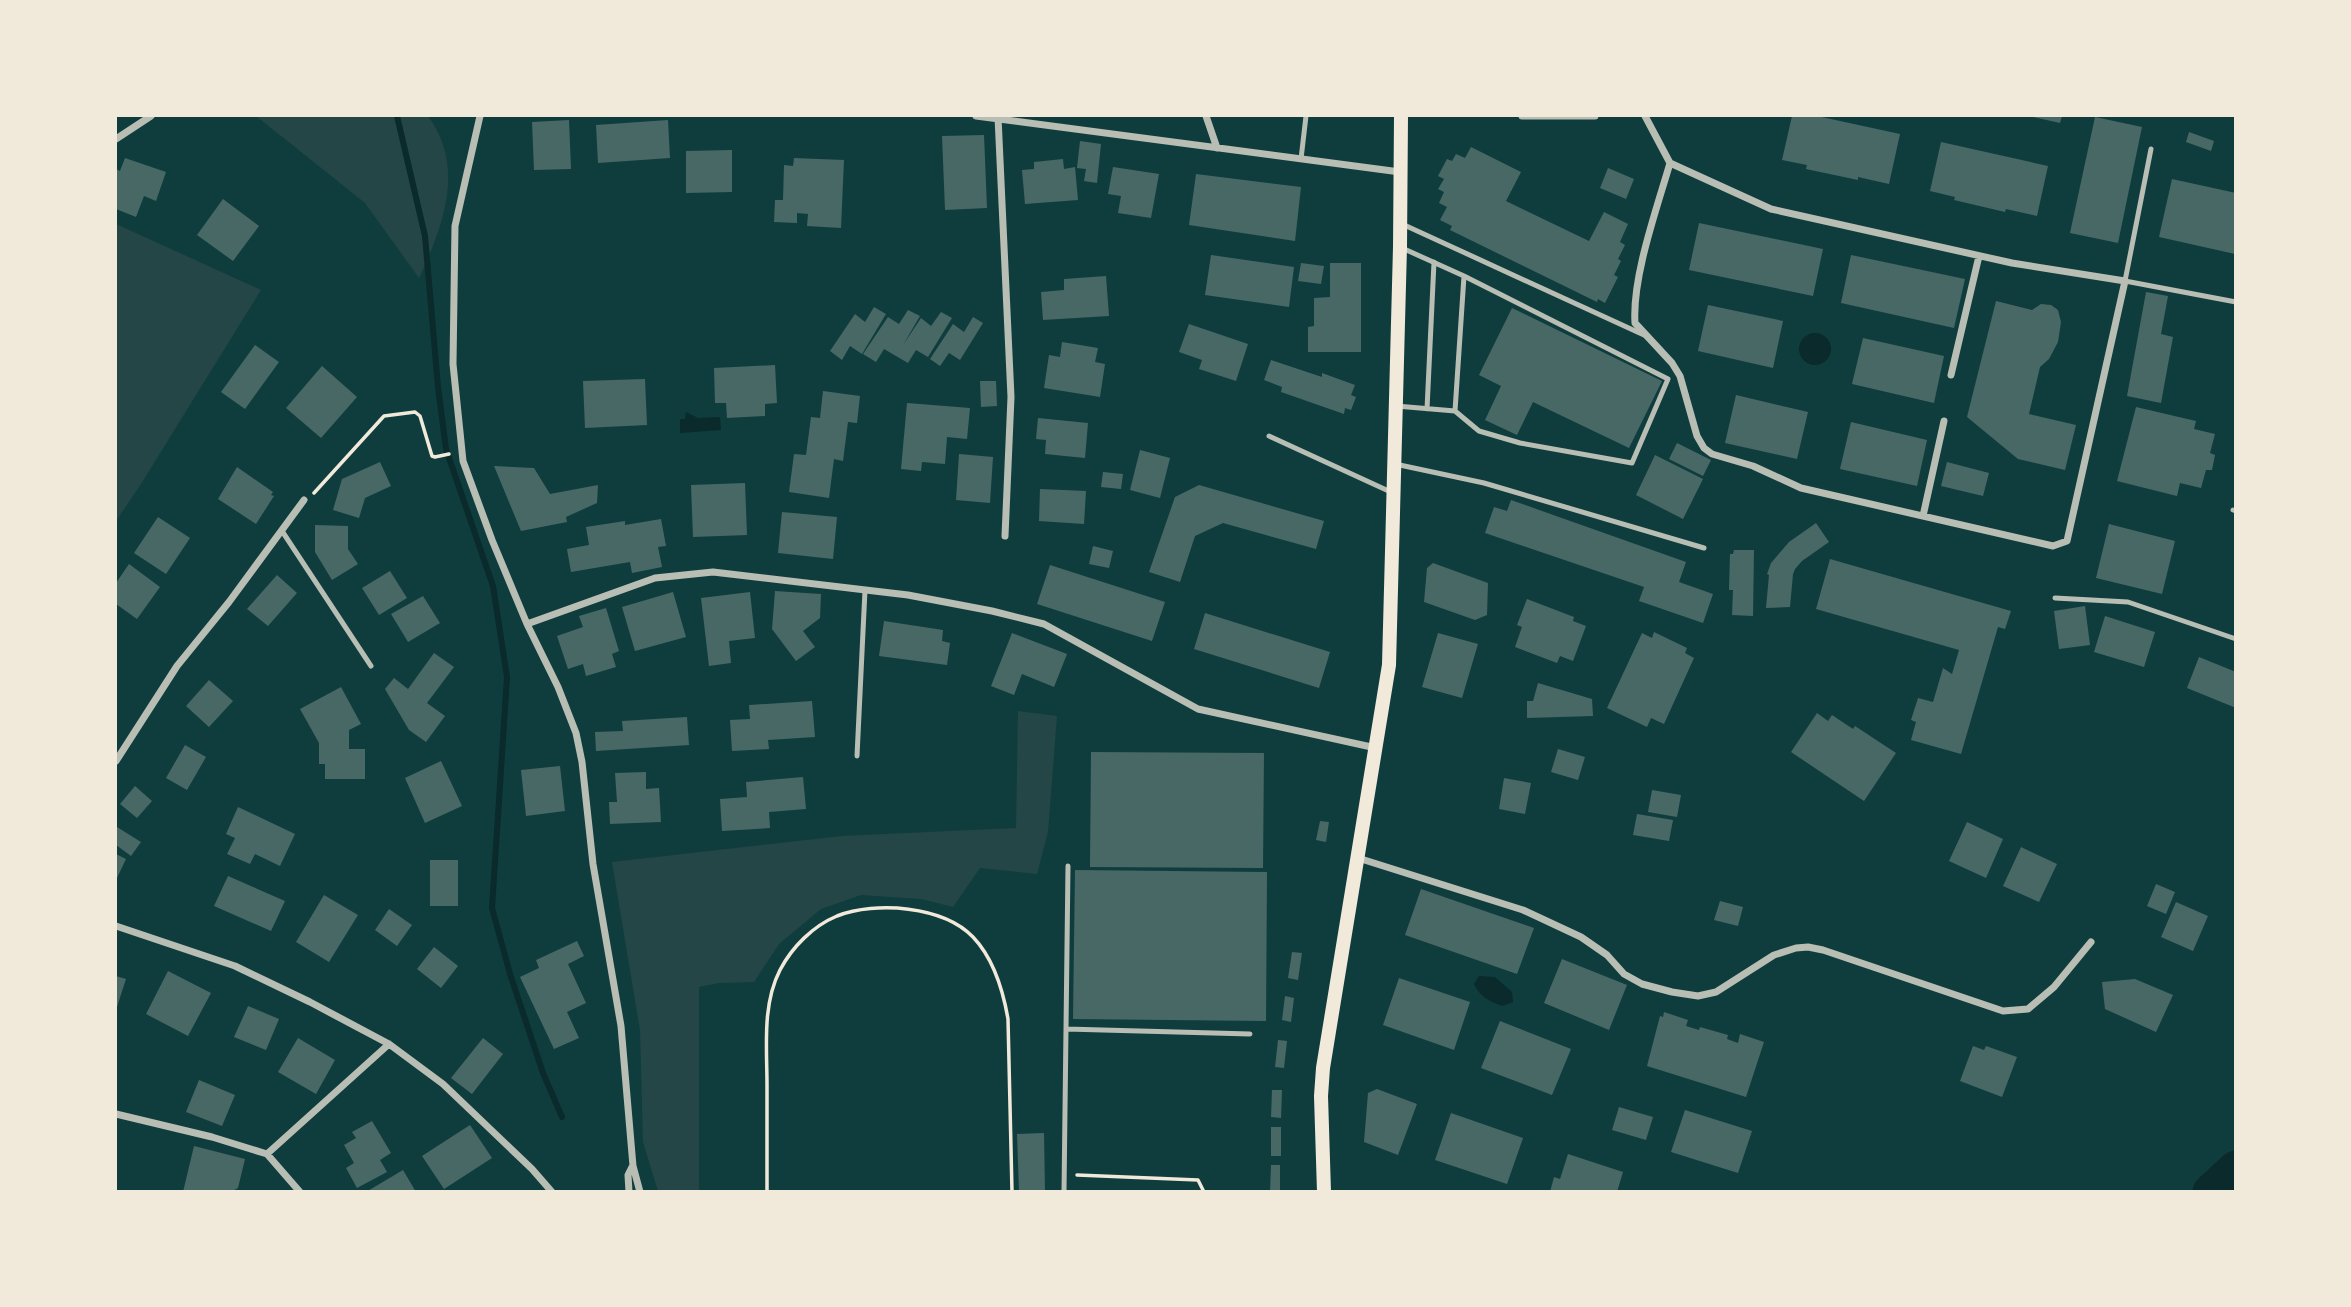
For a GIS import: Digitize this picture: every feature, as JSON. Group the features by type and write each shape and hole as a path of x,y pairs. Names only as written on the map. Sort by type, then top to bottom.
{"main road":[{"path":"1324,1192 1321,1096 1323,1068 1390,665 1401,116"}],"street":[{"path":"116,139 152,116"},
{"path":"480,116 455,226 453,364 463,461 492,540 527,624 558,687 578,743 593,864 621,1026 633,1166 640,1192"},
{"path":"976,116 1400,172"},
{"path":"1206,116 1217,148"},
{"path":"1522,116 1595,116"},
{"path":"1645,116 1671,163 1771,209 1979,256 2124,281 2067,541 2053,547 1801,488 1753,466 1712,454 1704,448 1680,376 1672,363 1635,323 1634,306 1652,225 1671,163"},
{"path":"998,117 1011,397 1005,536"},
{"path":"1951,375 1979,256"},
{"path":"1923,516 1944,421"},
{"path":"116,761 177,666 229,602 304,500"},
{"path":"527,624 655,578 713,572 908,595 1044,624 1198,709 1376,748"},
{"path":"1358,858 1523,910 1581,937 1607,955 1624,974 1642,984 1698,996 1716,992 1774,955 1808,947 2003,1011 2028,1009 2054,987 2091,943"},
{"path":"116,926 235,966 310,1002 389,1045 443,1084 532,1169 552,1192"},
{"path":"267,1154 389,1045"},
{"path":"116,1114 212,1137 267,1154 300,1192"},
{"path":"629,1192 628,1175 633,1166"}],"lane":[{"path":"1301,159 1306,116"},
{"path":"2151,149 2124,281 2235,302"},
{"path":"1400,223 1643,334"},
{"path":"1396,406 1455,411 1479,431 1520,443 1632,463 1668,379 1464,276 1400,247"},
{"path":"1427,409 1434,262"},
{"path":"1455,411 1464,276"},
{"path":"1269,436 1394,493"},
{"path":"1395,464 1484,483 1704,548"},
{"path":"282,531 371,666"},
{"path":"857,756 865,590"},
{"path":"2055,598 2128,602 2235,639"},
{"path":"1064,1192 1068,866"},
{"path":"1066,1029 1250,1034"}],"path":[{"path":"304,500 309,499 384,416 415,412 420,416 432,456 435,457"},
{"path":"767,1192 767,1018 779,971 803,939 837,916 894,908 923,912 952,922 972,936 995,971 1004,995 1008,1019 1012,1192"},
{"path":"1080,1175 1198,1180 1203,1192"}],"shaded area":[{"path":"256,116 428,116 440,136 446,156 447,197 436,238 419,278 365,203"},
{"path":"116,224 261,290 116,521"},
{"path":"1815,333 1826,338 1831,349 1826,360 1815,365 1804,360 1799,349 1804,338"},
{"path":"686,412 698,418 720,417 721,430 680,433 680,419 685,419"},
{"path":"1018,711 1057,716 1048,832 1037,874 980,868 953,907 921,899 861,895 821,909 779,944 754,982 719,983 699,987 699,1191 658,1191 643,1142 640,1030 612,862 842,836 1016,828"},
{"path":"1479,976 1495,977 1512,992 1513,1002 1502,1006 1485,998 1474,984"}],"building":[{"path":"1792,116 1817,116 1900,134 1889,184 1806,169 1807,165 1782,160"},
{"path":"2029,116 2062,116 2060,123"},
{"path":"2095,117 2142,127 2118,243 2070,233"},
{"path":"569,120 571,169 534,170 532,122"},
{"path":"668,120 670,158 598,163 596,125"},
{"path":"2189,132 2214,141 2211,151 2186,142"},
{"path":"984,135 987,208 945,210 942,136"},
{"path":"1080,141 1101,144 1097,183 1084,181 1086,169 1077,168"},
{"path":"1941,142 2048,166 2037,216 2006,209 2005,212 1954,200 1955,197 1930,191"},
{"path":"1471,147 1521,172 1506,201 1589,241 1604,212 1628,224 1620,242 1625,245 1614,275 1618,277 1605,303 1598,299 1597,302 1450,230 1452,226 1440,220 1447,207 1439,203 1444,192 1438,189 1444,179 1438,176 1447,159 1452,161 1456,154 1465,158"},
{"path":"732,150 732,192 686,193 686,151"},
{"path":"125,158 166,172 156,201 144,196 136,217 116,209 116,169 120,171"},
{"path":"794,158 844,160 841,228 807,226 808,214 797,213 797,223 774,222 775,200 783,200 784,165 793,166"},
{"path":"1063,159 1064,169 1075,167 1078,200 1025,204 1022,170 1034,169 1034,162"},
{"path":"1113,167 1159,174 1151,218 1118,213 1121,196 1108,194"},
{"path":"1608,168 1634,179 1626,199 1600,188"},
{"path":"1196,174 1301,187 1295,241 1189,225"},
{"path":"2172,179 2236,193 2235,254 2159,237"},
{"path":"223,199 259,226 233,261 197,235"},
{"path":"1699,223 1823,249 1813,296 1689,270"},
{"path":"1211,255 1294,267 1289,307 1205,295"},
{"path":"1851,255 1965,279 1954,328 1841,303"},
{"path":"1301,263 1324,266 1321,284 1298,281"},
{"path":"1330,263 1361,263 1361,352 1308,352 1308,327 1314,326 1314,298 1330,297"},
{"path":"1106,276 1109,316 1043,320 1041,292 1064,290 1064,279"},
{"path":"2146,292 2168,296 2161,334 2173,337 2161,403 2127,396"},
{"path":"1996,301 2032,310 2041,304 2051,305 2058,310 2061,322 2058,342 2049,359 2040,367 2029,414 2076,425 2065,470 2018,459 1967,417"},
{"path":"1708,305 1783,321 1773,368 1698,351"},
{"path":"874,307 886,314 862,354 850,346 842,360 830,351 855,314 865,322"},
{"path":"1512,308 1662,381 1629,448 1533,402 1517,435 1485,420 1501,386 1479,375"},
{"path":"908,310 920,316 903,345 921,318 931,326 941,312 952,318 928,357 916,350 908,363 884,349 876,362 863,354 888,317 899,324"},
{"path":"973,317 983,323 960,360 949,353 940,366 930,359 953,324 964,332"},
{"path":"1189,324 1248,344 1236,381 1199,369 1202,360 1179,352"},
{"path":"1863,338 1944,356 1934,403 1852,384"},
{"path":"1062,342 1098,348 1095,362 1105,364 1100,397 1044,388 1049,355 1060,357"},
{"path":"255,345 279,362 245,409 221,392"},
{"path":"1271,360 1355,385 1351,395 1356,397 1351,410 1345,408 1344,414 1281,392 1282,387 1264,380"},
{"path":"775,365 777,403 765,404 765,416 727,418 726,403 715,403 714,368"},
{"path":"322,366 357,397 321,438 286,408"},
{"path":"645,379 647,425 585,428 583,381"},
{"path":"980,381 996,381 997,406 981,407"},
{"path":"823,391 860,396 857,423 848,422 843,461 834,459 829,498 789,492 794,454 806,455 811,417 820,418"},
{"path":"1736,395 1808,412 1797,459 1725,443"},
{"path":"907,403 970,408 967,439 947,437 945,464 922,462 921,471 901,469"},
{"path":"2136,407 2196,421 2194,429 2215,434 2210,453 2215,455 2212,470 2206,470 2201,488 2180,483 2177,496 2117,481"},
{"path":"1038,418 1088,423 1085,458 1045,454 1046,440 1036,439"},
{"path":"1851,422 1927,440 1917,486 1840,469"},
{"path":"1677,443 1711,460 1703,476 1669,459"},
{"path":"1140,450 1170,458 1160,498 1130,490"},
{"path":"959,454 993,457 990,503 956,500"},
{"path":"1655,455 1703,479 1683,519 1636,495"},
{"path":"380,462 391,486 365,498 359,518 333,510 342,479"},
{"path":"1947,462 1989,473 1983,496 1941,486"},
{"path":"494,466 534,468 550,494 598,485 597,503 566,517 567,522 521,531"},
{"path":"237,467 273,492 271,495 274,496 256,524 218,499"},
{"path":"1103,472 1123,474 1121,489 1101,487"},
{"path":"745,483 747,535 693,537 691,485"},
{"path":"1199,485 1324,521 1316,549 1223,523 1195,536 1180,582 1149,572 1175,497"},
{"path":"1040,489 1086,491 1084,524 1039,521"},
{"path":"1511,500 1686,562 1679,582 1713,594 1703,623 1639,601 1644,587 1485,533 1494,507 1507,511"},
{"path":"782,512 837,517 833,559 778,553"},
{"path":"158,517 190,538 166,574 134,553"},
{"path":"661,519 666,546 658,547 662,567 632,573 630,562 571,572 567,549 589,545 586,527 625,521 625,525"},
{"path":"1816,523 1829,542 1795,569 1790,607 1766,608 1767,574 1771,563 1789,542"},
{"path":"2109,524 2175,541 2162,594 2096,578"},
{"path":"315,525 348,526 348,549 358,564 332,580 315,552"},
{"path":"1093,546 1113,551 1109,568 1089,564"},
{"path":"1734,550 1754,550 1753,616 1732,615 1733,590 1729,590 1730,554 1733,554"},
{"path":"1830,559 2011,611 2005,629 1998,627 1961,754 1911,740 1916,722 1911,720 1918,698 1933,702 1943,668 1952,674 1959,650 1816,609"},
{"path":"1433,563 1488,583 1487,615 1475,620 1424,602 1427,568"},
{"path":"129,564 160,587 137,619 116,604 116,583"},
{"path":"1050,565 1165,602 1152,641 1037,604"},
{"path":"390,571 407,598 379,615 362,588"},
{"path":"277,575 297,593 268,626 247,609"},
{"path":"775,591 821,594 820,618 803,631 815,647 796,661 772,629"},
{"path":"673,592 686,637 635,651 622,607"},
{"path":"750,592 755,638 729,641 731,663 709,666 701,598"},
{"path":"423,596 440,623 408,642 391,614"},
{"path":"1527,599 1574,617 1573,621 1586,626 1573,661 1560,656 1557,663 1515,647 1522,627 1517,625"},
{"path":"2085,606 2090,645 2059,649 2054,611"},
{"path":"606,608 619,651 612,654 616,667 586,676 583,664 568,669 557,636 583,627 579,616"},
{"path":"1205,613 1330,652 1319,688 1194,649"},
{"path":"2105,616 2155,632 2144,667 2094,652"},
{"path":"884,621 943,630 942,641 950,643 947,665 879,656"},
{"path":"1654,632 1687,648 1685,653 1694,658 1664,724 1651,718 1647,727 1607,708 1642,633 1652,638"},
{"path":"1012,633 1067,654 1054,687 1022,674 1014,695 991,686"},
{"path":"1438,633 1478,644 1462,698 1422,687"},
{"path":"434,653 454,667 427,703 445,716 426,742 409,730 385,689 394,678 408,689"},
{"path":"2199,657 2236,672 2236,708 2187,688"},
{"path":"209,680 233,701 209,727 186,706"},
{"path":"1538,683 1592,699 1593,716 1527,718 1527,701 1533,701"},
{"path":"341,687 361,724 349,730 349,749 365,749 365,779 325,779 325,764 319,764 319,743 300,709"},
{"path":"812,701 815,737 768,740 769,749 732,751 730,720 750,719 749,705"},
{"path":"1817,713 1828,721 1832,715 1853,729 1855,726 1896,753 1864,801 1791,752"},
{"path":"687,717 689,745 596,751 595,732 623,731 622,721"},
{"path":"185,745 206,757 187,790 166,778"},
{"path":"1558,749 1585,757 1578,780 1551,772"},
{"path":"1091,752 1264,753 1263,868 1090,867"},
{"path":"441,761 462,806 425,823 405,778"},
{"path":"560,766 565,811 526,816 521,770"},
{"path":"646,772 646,789 659,788 661,822 610,824 609,802 617,802 615,773"},
{"path":"803,777 806,809 769,812 770,828 722,831 720,799 747,797 746,782"},
{"path":"1504,778 1531,783 1525,814 1499,809"},
{"path":"135,786 152,801 137,818 120,804"},
{"path":"1652,790 1681,795 1677,817 1648,812"},
{"path":"238,807 295,834 280,866 255,854 250,864 227,854 235,838 226,834"},
{"path":"1637,814 1673,820 1669,841 1633,835"},
{"path":"1320,821 1329,822 1326,842 1316,840"},
{"path":"1967,822 2003,839 1986,878 1949,861"},
{"path":"117,827 141,842 131,856 116,845"},
{"path":"2021,847 2057,864 2039,902 2003,886"},
{"path":"116,854 126,859 116,880"},
{"path":"430,860 458,860 458,906 430,906"},
{"path":"1075,870 1267,872 1266,1021 1073,1019"},
{"path":"228,876 285,901 271,931 214,906"},
{"path":"2156,884 2175,892 2166,914 2147,906"},
{"path":"1421,889 1534,928 1517,974 1405,935"},
{"path":"324,895 358,915 329,962 296,942"},
{"path":"1720,901 1743,907 1738,926 1714,920"},
{"path":"2176,902 2208,916 2193,951 2161,937"},
{"path":"389,909 412,925 397,946 375,930"},
{"path":"577,941 584,956 568,964 586,1003 567,1012 579,1038 554,1049 520,977 539,968 536,960"},
{"path":"434,947 458,966 441,988 417,969"},
{"path":"1292,952 1302,953 1298,980 1288,978"},
{"path":"1562,959 1627,985 1609,1030 1544,1003"},
{"path":"168,971 211,993 188,1036 146,1014"},
{"path":"116,976 126,979 116,1010"},
{"path":"1399,978 1470,1002 1454,1050 1383,1025"},
{"path":"2135,979 2173,995 2156,1032 2105,1009 2102,982"},
{"path":"1285,996 1294,998 1291,1022 1282,1020"},
{"path":"248,1006 279,1019 266,1050 234,1037"},
{"path":"1664,1012 1688,1020 1686,1026 1728,1035 1727,1039 1738,1043 1740,1034 1764,1042 1746,1097 1647,1066 1660,1016 1663,1017"},
{"path":"1500,1021 1571,1049 1552,1095 1481,1068"},
{"path":"298,1038 335,1060 316,1094 278,1072"},
{"path":"483,1038 503,1054 472,1094 451,1078"},
{"path":"1278,1040 1287,1041 1284,1068 1275,1067"},
{"path":"1973,1046 1984,1050 1986,1046 2017,1057 2002,1097 1960,1081"},
{"path":"199,1080 235,1095 222,1126 186,1112"},
{"path":"1377,1089 1417,1104 1398,1155 1364,1142 1368,1093"},
{"path":"1272,1090 1282,1090 1281,1118 1271,1117"},
{"path":"1619,1107 1653,1117 1646,1140 1612,1130"},
{"path":"1685,1110 1752,1131 1738,1173 1671,1152"},
{"path":"1451,1113 1523,1138 1507,1184 1435,1160"},
{"path":"372,1121 391,1153 380,1160 387,1172 357,1188 346,1168 354,1163 344,1145 356,1138 352,1132"},
{"path":"470,1125 492,1158 444,1189 422,1156"},
{"path":"1271,1127 1281,1127 1281,1156 1271,1156"},
{"path":"1044,1133 1045,1192 1019,1192 1017,1134"},
{"path":"194,1146 245,1159 238,1188 231,1192 183,1192"},
{"path":"1568,1154 1623,1172 1617,1192 1550,1192 1554,1177 1560,1179"},
{"path":"1271,1165 1280,1165 1280,1192 1270,1192"},
{"path":"403,1170 416,1192 366,1192"}],"waterway":[{"path":"397,116 425,236 446,449 493,586 507,677 492,908 510,974 543,1073 562,1117"},
{"path":"2211,1192 2236,1169"}]}
